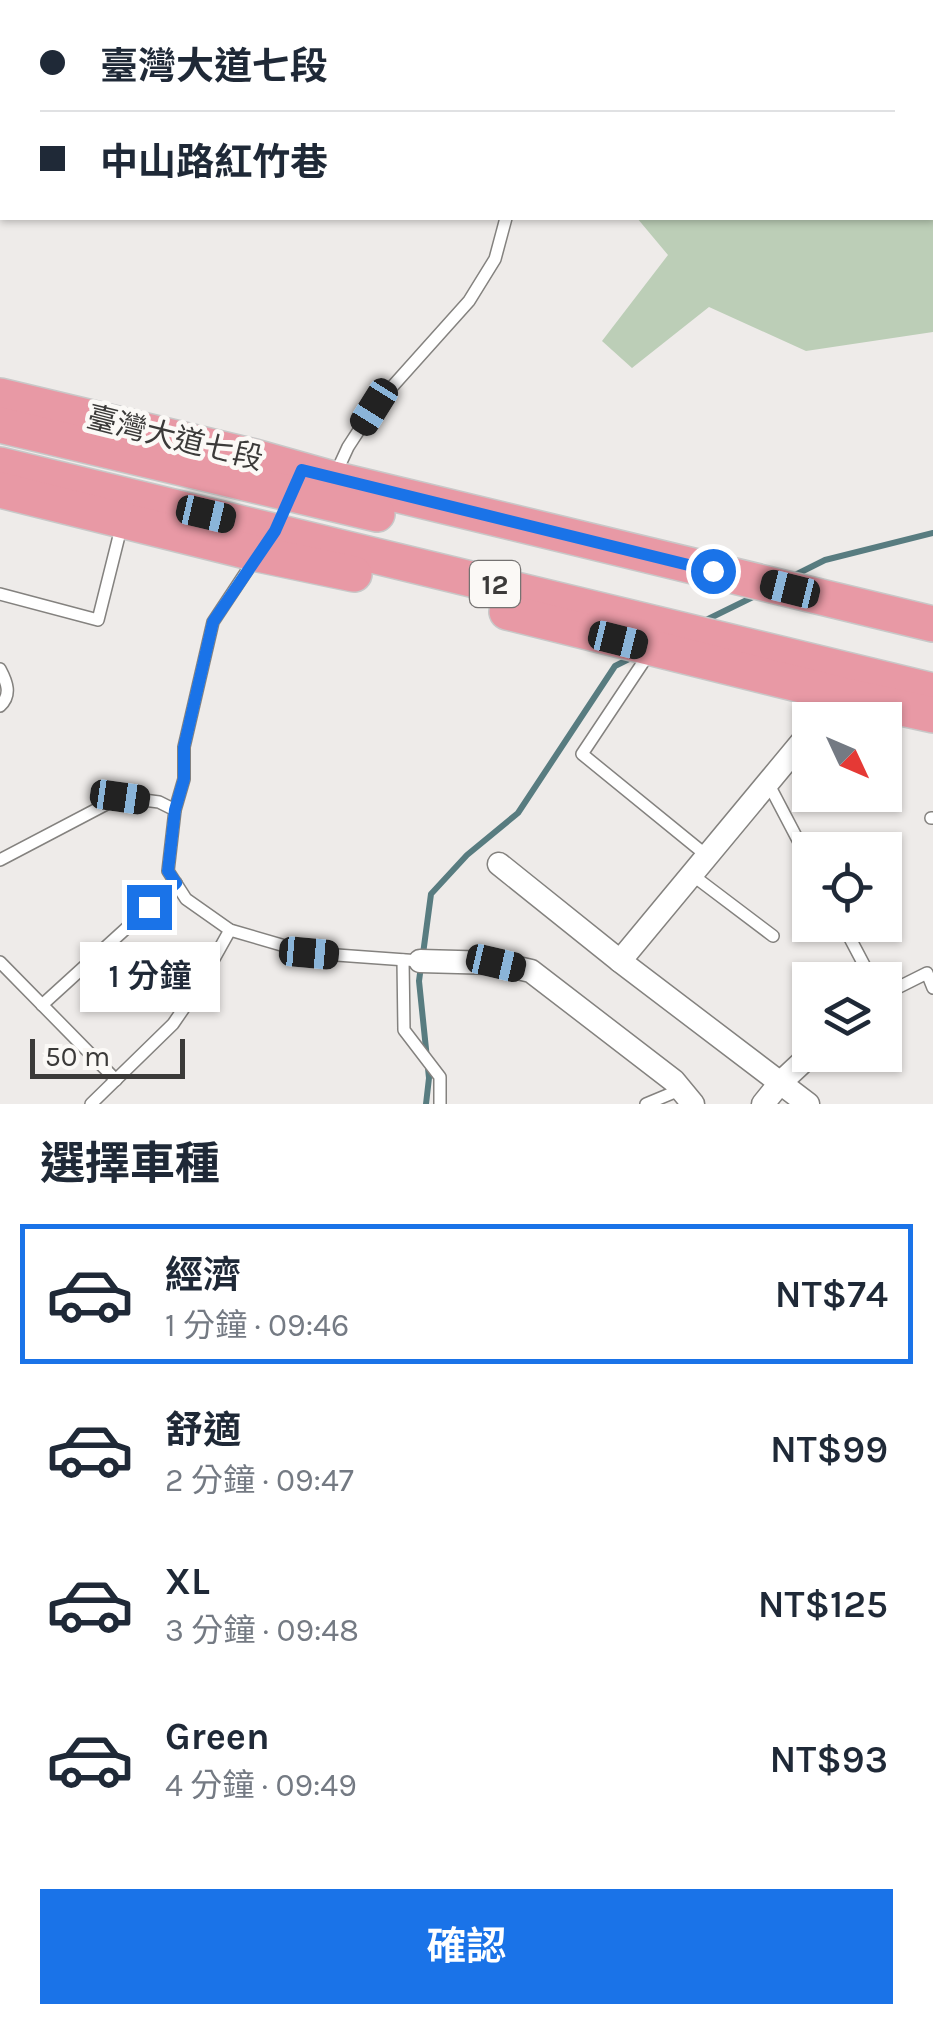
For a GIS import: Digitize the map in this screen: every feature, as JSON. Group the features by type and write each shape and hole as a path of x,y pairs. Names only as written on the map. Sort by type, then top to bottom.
{"main road":[{"name":"臺灣大道七段","path":"0,396 309,482 450,530 933,644"},
{"name":"臺灣大道七段","path":"0,425 309,482 933,624"},
{"name":"12","path":"0,465 267,542 358,575 652,649 813,702"},
{"name":"12","path":"0,490 123,520 267,542 715,638 933,691"},
{"name":"12","path":"715,638 748,662 933,706"},
{"name":"12","path":"902,713 933,715"}],"street":[{"path":"620,961 792,752"},
{"path":"499,864 808,1104"},
{"path":"412,961 496,963 531,971 688,1096"},
{"path":"763,1104 792,1072"}],"lane":[{"path":"440,1104 440,1077 404,1030 412,961 309,953 230,930 186,899 168,871 175,810 184,779 184,747 213,622 309,482 348,447 374,407 469,300 495,259 505,220"},
{"path":"0,594 98,620 123,520"},
{"path":"652,649 582,754 706,855"},
{"path":"0,669 8,685 6,702 0,706"},
{"path":"766,782 793,832"},
{"path":"0,860 120,797 159,802 175,810"},
{"path":"691,874 774,936"},
{"path":"42,1006 176,883"},
{"path":"91,1104 173,1024 230,930"},
{"path":"0,962 116,1080"},
{"path":"902,986 926,974 933,988"},
{"path":"646,1104 688,1096"}],"green space":[{"path":"639,220 933,220 933,332 806,351 709,307 632,368 602,341 668,255"}],"waterway":[{"path":"793,576 825,560 933,533"},
{"path":"704,621 755,596"},
{"path":"423,954 431,894 467,855 518,813 615,666 635,656"},
{"path":"421,966 419,981 429,1078 426,1104"}],"route":[{"path":"149,907 176,883 168,871 175,810 184,779 184,747 213,622 275,531 302,470 713,571"}]}
